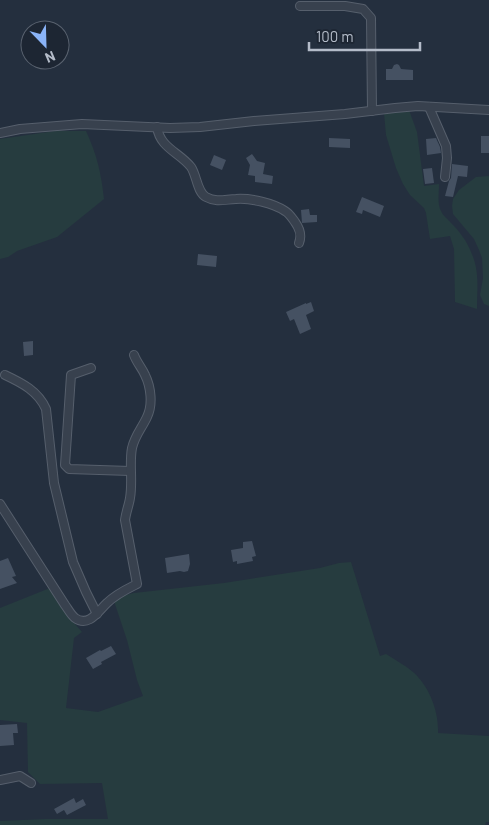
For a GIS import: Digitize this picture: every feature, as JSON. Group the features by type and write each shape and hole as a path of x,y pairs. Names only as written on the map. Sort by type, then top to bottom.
{"street":[{"path":"300,6 345,6 363,9 371,18 372,111"},
{"path":"429,107 446,146 445,177"},
{"path":"0,133 20,129 82,124 157,128 200,127 395,108 429,107 489,110"},
{"path":"157,128 158,136 163,143 191,168 204,196 215,201 253,200 270,204 285,211 299,228 301,237 299,243"},
{"path":"0,504 76,619 85,621 93,618 122,591 138,584 125,520 130,498 132,448 137,432 149,414 150,404 149,386 146,377 134,356"},
{"path":"91,368 71,375 65,465 69,469 130,471"},
{"path":"5,375 24,384 39,396 46,409 54,483 74,562 97,614"},
{"path":"0,780 20,776 30,783"}],"green space":[{"path":"409,110 417,132 424,186 439,184 441,211 462,236 474,259 477,280 477,309 455,302 454,249 450,236 430,239 424,208 410,195 396,168 386,135 384,113"},
{"path":"55,131 86,131 98,164 104,199 57,237 0,259 0,139"},
{"path":"489,176 489,306 484,304 480,295 483,278 482,258 474,239 453,214 452,206 453,199 459,190 476,177"},
{"path":"351,562 380,656 386,654 413,672 424,684 435,708 438,733 489,736 489,822 486,822 485,825 0,825 0,821 108,819 102,783 40,784 28,772 27,723 0,720 0,608 50,588 82,632 74,638 66,708 98,712 143,696 114,601 121,596 224,583"}],"building":[{"path":"397,64 401,69 413,70 413,80 386,80 386,69 392,69"},
{"path":"481,136 489,136 489,153 481,153"},
{"path":"329,138 350,139 350,148 329,147"},
{"path":"436,138 441,153 427,155 426,139"},
{"path":"252,154 257,161 265,163 263,174 273,176 272,184 255,182 255,176 248,175 250,165 246,158"},
{"path":"214,155 226,160 222,170 210,165"},
{"path":"452,164 468,166 467,177 458,176 453,197 445,196 451,178"},
{"path":"432,168 434,183 425,184 423,169"},
{"path":"362,197 384,206 380,217 363,210 362,214 356,212"},
{"path":"309,209 310,215 317,215 317,222 302,223 301,210"},
{"path":"198,254 217,256 216,267 197,265"},
{"path":"311,302 314,311 306,315 311,329 300,334 294,319 290,321 286,312"},
{"path":"33,341 33,355 24,356 23,342"},
{"path":"252,541 256,556 252,557 253,561 237,564 237,561 233,562 231,550 243,548 243,542"},
{"path":"189,554 190,564 188,571 167,573 165,558"},
{"path":"8,558 16,576 12,577 17,583 0,589 0,561"},
{"path":"111,646 116,654 93,669 86,658"},
{"path":"17,724 18,733 13,733 14,745 0,746 0,725"},
{"path":"74,798 76,803 83,799 86,805 67,815 64,810 57,814 54,809"}]}
